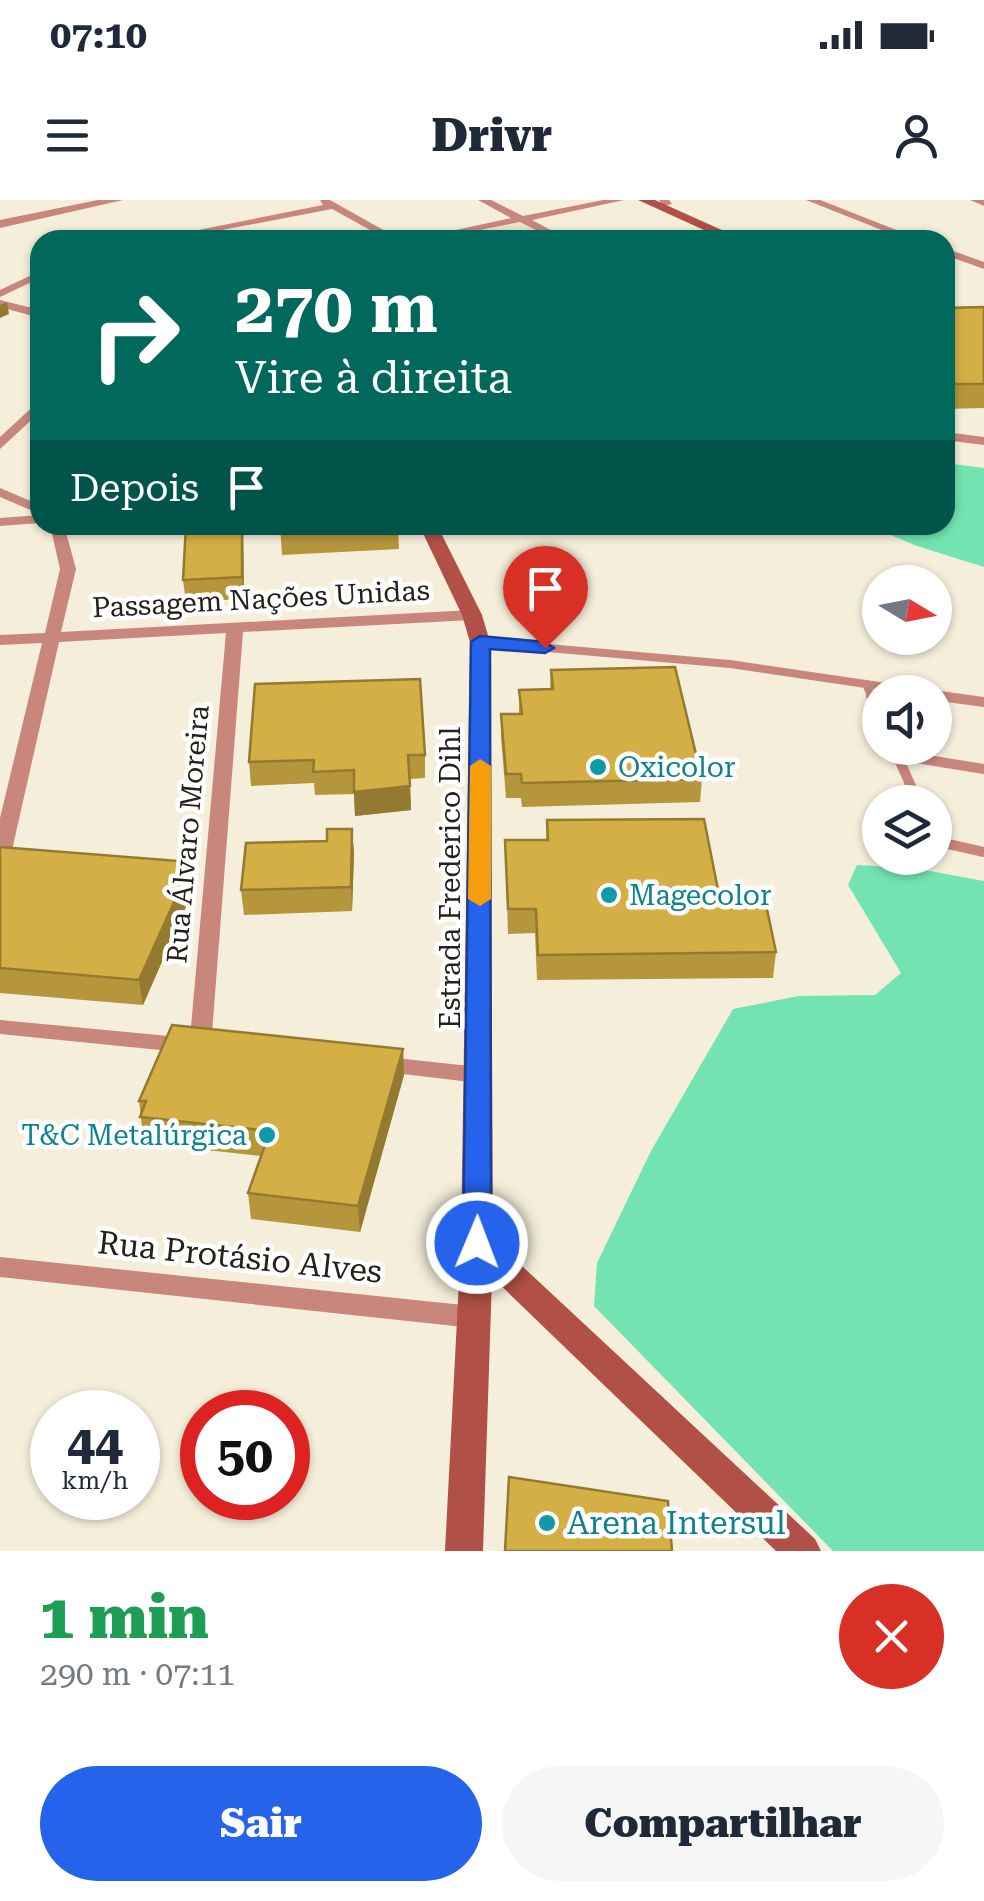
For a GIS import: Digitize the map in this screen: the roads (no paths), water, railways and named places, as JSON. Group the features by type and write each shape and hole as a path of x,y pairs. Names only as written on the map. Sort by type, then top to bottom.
{"main road":[{"path":"644,200 713,230"},
{"path":"663,201 728,230"},
{"name":"Estrada Frederico Dihl","path":"433,535 472,614 480,642 480,1075 464,1551"},
{"path":"477,1243 802,1551"}],"street":[{"path":"0,224 118,200"},
{"path":"483,200 544,230"},
{"path":"469,230 619,200"},
{"path":"811,200 890,230"},
{"path":"975,200 984,204"},
{"path":"200,230 327,203 377,230"},
{"path":"967,259 984,254"},
{"path":"955,255 984,266"},
{"path":"0,294 30,279"},
{"path":"0,303 30,311"},
{"path":"0,445 30,414"},
{"path":"0,492 30,506"},
{"path":"0,522 30,520"},
{"path":"6,859 68,568 60,535"},
{"name":"Passagem Nações Unidas","path":"0,640 472,614"},
{"name":"Rua Álvaro Moreira","path":"0,1027 210,1047 205,864 235,627"},
{"path":"349,1062 480,1075"},
{"name":"Rua Protásio Alves","path":"0,1267 473,1317"}],"lane":[{"path":"955,437 984,440"},
{"path":"480,642 730,664 862,683"},
{"path":"952,697 984,702"},
{"path":"952,763 984,769"},
{"path":"952,847 984,852"}],"place":[{"name":"Oxicolor","path":"598,767"},
{"name":"Magecolor","path":"609,895"},
{"name":"T&C Metalúrgica","path":"267,1135"},
{"name":"Arena Intersul","path":"547,1523"}]}
